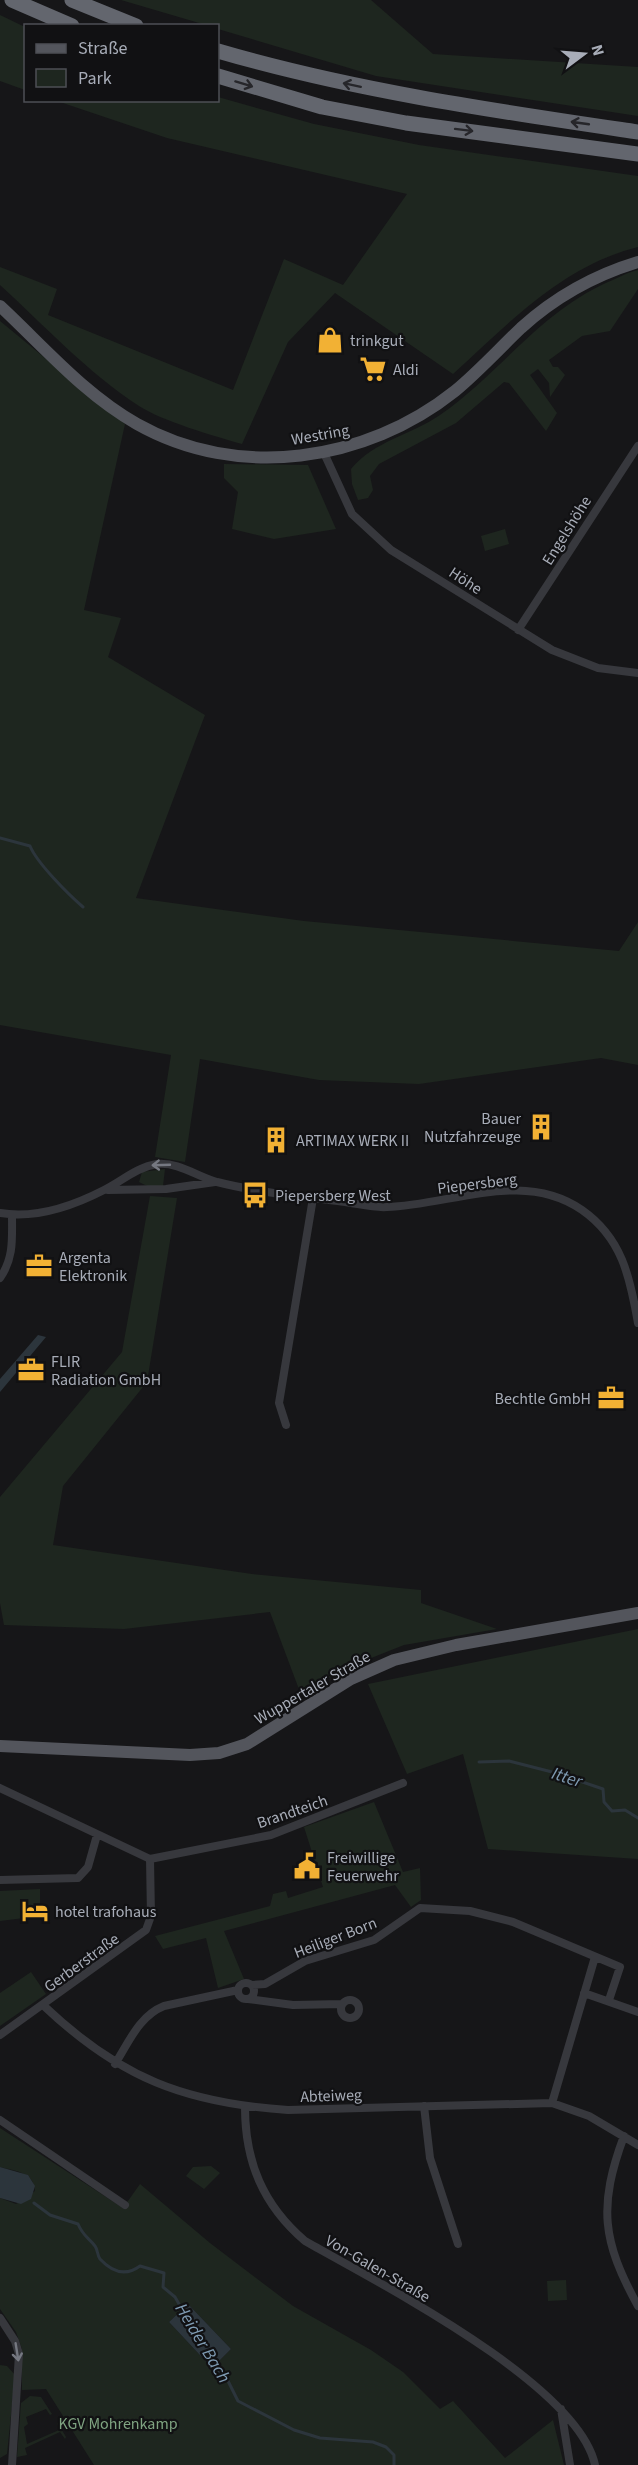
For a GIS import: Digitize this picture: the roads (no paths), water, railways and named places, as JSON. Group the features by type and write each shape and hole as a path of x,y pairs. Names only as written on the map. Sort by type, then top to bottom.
{"highway":[{"path":"12,0 67,24"},
{"path":"72,0 131,24"},
{"path":"219,51 282,70 409,97 638,132"},
{"path":"219,76 322,107 406,123 638,154"}],"main road":[{"name":"Westring","path":"0,306 80,383 136,423 160,436 214,452 246,457 293,457 324,453 381,437 405,426 457,389 545,309 596,278 638,262"},
{"name":"Wuppertaler Straße","path":"0,1746 183,1755 230,1751 254,1740 351,1679 394,1660 456,1646 638,1613"}],"street":[{"name":"Engelshöhe","path":"518,630 638,446"},
{"name":"Höhe","path":"324,453 352,514 391,550 552,650 598,668 638,673"},
{"name":"Piepersberg","path":"0,1213 12,1215 53,1210 104,1190 134,1172 158,1164 178,1166 216,1182 386,1208 505,1191 537,1191 550,1194 576,1206 595,1219 608,1233 625,1263 638,1323"},
{"name":"Piepersberg","path":"104,1190 166,1189 216,1182"},
{"path":"286,1425 279,1403 313,1198"},
{"path":"0,1278 8,1266 12,1252 12,1215"},
{"name":"Brandteich","path":"150,1859 271,1835 403,1783"},
{"path":"0,1788 150,1859"},
{"path":"0,1880 78,1878 88,1867 97,1834"},
{"name":"Gerberstraße","path":"0,2035 44,2006 146,1930 151,1916 150,1859"},
{"name":"Heiliger Born","path":"115,2064 139,2025 154,2011 164,2006 238,1990 243,1984 265,1984 305,1961 374,1940 420,1908 488,1914 513,1922 620,1967 609,2000"},
{"path":"552,2103 595,1957"},
{"path":"248,1999 254,1993 252,1985"},
{"path":"238,1990 241,1997 248,1999 293,2004 342,2004"},
{"path":"584,1993 638,2012"},
{"name":"Abteiweg","path":"44,2006 75,2035 115,2064 169,2088 205,2099 245,2107 288,2110 552,2103 589,2116 638,2145"},
{"path":"424,2106 430,2158 458,2244"},
{"name":"Von-Galen-Straße","path":"245,2107 247,2145 252,2166 265,2196 287,2225 305,2241 475,2342 540,2388 584,2435 595,2465"},
{"path":"0,2120 125,2205"},
{"path":"624,2136 611,2174 607,2220 615,2259 638,2306"},
{"path":"0,2318 18,2349 12,2465"},
{"path":"561,2409 570,2465"}],"water":[{"path":"38,1335 46,1337 0,1392 0,1379"},
{"path":"0,2167 28,2175 35,2186 31,2199 21,2204 0,2198"},
{"path":"188,2304 231,2349 212,2368 169,2322"}],"waterway":[{"path":"0,838 30,846 46,869 83,907"},
{"name":"Itter","path":"479,1762 509,1761 556,1773 603,1789 604,1802 612,1811 625,1810 638,1818"},
{"name":"Heider Bach","path":"34,2203 50,2215 78,2224 95,2246 100,2259 114,2270 124,2272 140,2266 164,2273 163,2287 175,2297 183,2311"},
{"name":"Heider Bach","path":"213,2364 228,2381 238,2401 294,2430 320,2438 373,2442 386,2447 394,2455 394,2465"}],"place":[{"name":"trinkgut","path":"330,340"},
{"name":"Aldi","path":"373,369"},
{"name":"Bauer Nutzfahrzeuge","path":"541,1127"},
{"name":"ARTIMAX WERK II","path":"276,1140"},
{"name":"Piepersberg West","path":"255,1195"},
{"name":"Argenta Elektronik","path":"39,1266"},
{"name":"FLIR Radiation GmbH","path":"31,1370"},
{"name":"Bechtle GmbH","path":"611,1398"},
{"name":"Freiwillige Feuerwehr","path":"307,1866"},
{"name":"hotel trafohaus","path":"35,1911"}],"park label":[{"name":"KGV Mohrenkamp","path":"118,2423"}]}
